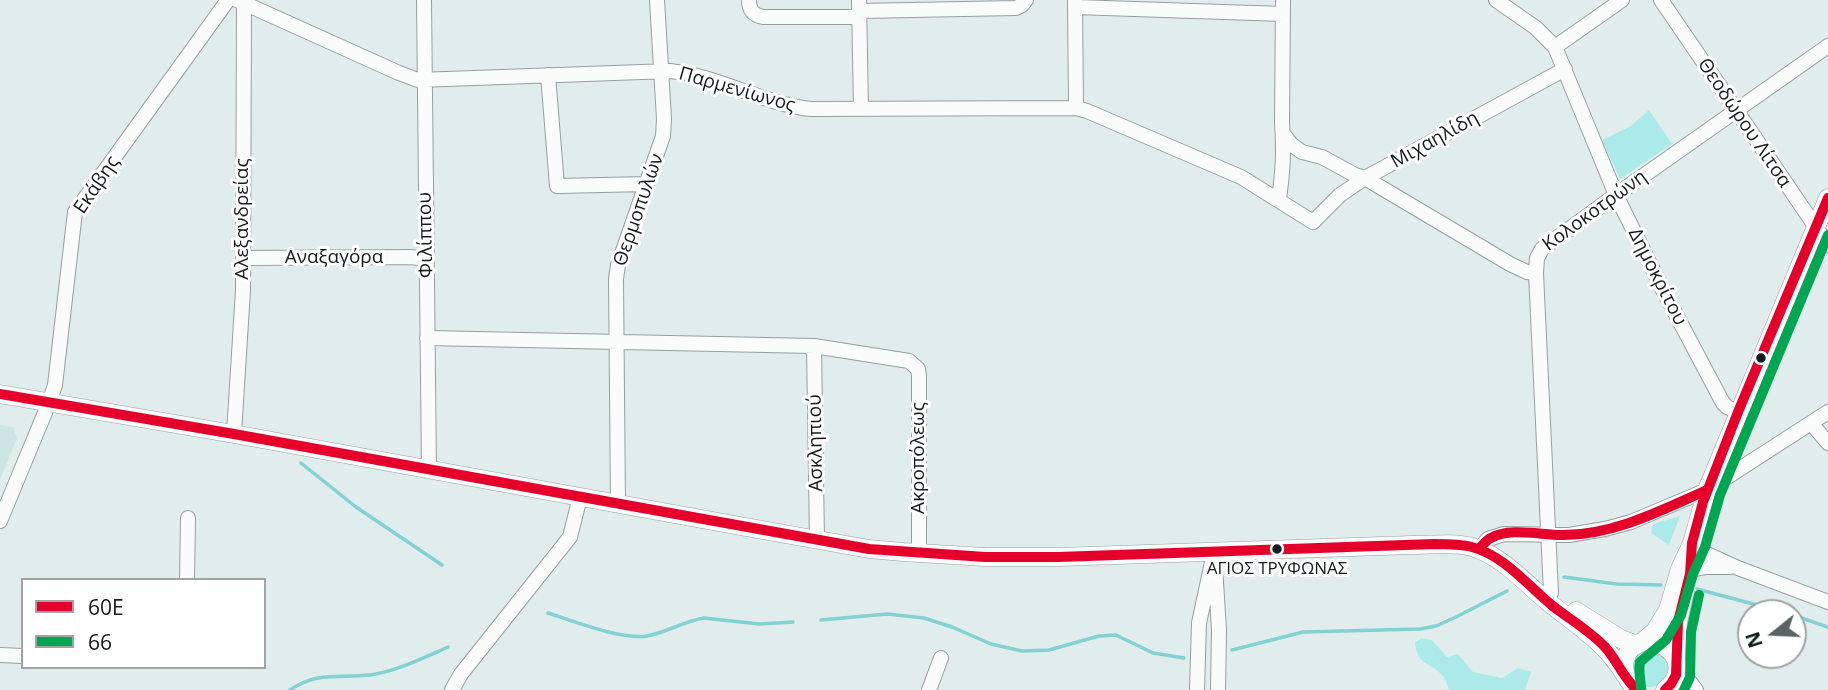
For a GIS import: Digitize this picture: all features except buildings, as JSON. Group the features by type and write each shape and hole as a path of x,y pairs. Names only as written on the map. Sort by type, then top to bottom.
{"main road":[{"path":"1665,690 1675,678 1682,585 1680,568 1692,543 1707,490 1738,412 1822,224 1828,198"},
{"path":"0,394 817,540 919,554 1031,558 1466,545 1479,550 1525,580 1546,600 1598,640 1614,657 1629,683"},
{"path":"1525,580 1535,583 1621,639 1639,644 1651,641 1662,644 1671,652 1676,663"},
{"path":"1629,683 1625,663 1627,656 1660,625 1682,585"}],"street":[{"name":"Εκάβης","path":"0,521 55,385 75,212 228,0"},
{"name":"Φιλίππου","path":"424,0 429,470"},
{"name":"Θερμοπυλών","path":"618,505 617,271 663,136 657,0"},
{"path":"749,0 751,10 763,17 896,5 1016,8 1027,0"},
{"name":"Δημοκρίτου","path":"1496,0 1536,29 1555,47 1616,194 1663,289 1723,403 1738,412"},
{"path":"1555,47 1622,0"},
{"name":"Θεοδώρου Λίτσα","path":"1661,0 1736,110 1822,224 1828,245"},
{"name":"Παρμενίωνος","path":"240,2 407,77 423,80 662,71 696,76 799,108 1076,108 1241,177 1313,222"},
{"name":"Αλεξανδρείας","path":"234,434 243,258 240,2"},
{"path":"1076,108 1075,3 1283,7 1284,167 1279,199"},
{"path":"859,9 861,109"},
{"name":"Κολοκοτρώνη","path":"1551,593 1536,273 1539,251 1828,46"},
{"name":"Μιχαηλίδη","path":"1313,222 1340,195 1365,178 1565,69"},
{"path":"548,75 556,186 647,184"},
{"path":"1284,135 1302,152 1322,157 1365,178 1510,264 1536,273"},
{"name":"Αναξαγόρα","path":"243,258 411,257 426,260"},
{"path":"427,338 814,346"},
{"name":"Ακροπόλεως","path":"814,346 909,361 918,369 919,554"},
{"name":"Ασκληπιού","path":"814,346 817,540"},
{"path":"1479,550 1489,539 1500,535 1569,535 1614,527 1663,510 1707,490 1828,412"},
{"path":"1811,423 1828,443"},
{"path":"452,690 461,674 570,537 580,497"},
{"path":"187,578 188,518"},
{"path":"1692,543 1705,553 1738,568 1828,602"},
{"path":"1197,690 1199,623 1214,553"},
{"path":"1214,553 1219,630 1218,690"},
{"path":"1682,585 1706,567 1738,568"},
{"path":"0,656 21,656"},
{"path":"929,690 941,659"},
{"path":"1676,663 1696,690"}],"shaded area":[{"path":"1649,110 1672,144 1620,179 1602,140 1631,126"},
{"path":"0,425 13,427 17,438 0,480"},
{"path":"1680,516 1669,545 1651,533 1653,524"},
{"path":"1422,638 1432,640 1447,657 1458,654 1473,672 1502,678 1518,668 1531,672 1525,690 1449,690 1443,676 1418,655 1415,642"},
{"path":"1644,649 1664,653 1671,671 1661,683 1654,686 1639,686 1631,663"}],"waterway":[{"path":"301,463 356,507 442,565"},
{"path":"1564,577 1617,584 1661,585"},
{"path":"1697,589 1737,600"},
{"path":"1232,650 1303,632 1420,629 1436,626 1507,591"},
{"path":"548,613 597,629 636,636 646,636 704,618 759,624 793,622"},
{"path":"821,620 887,614 924,618 991,644 1022,651 1049,650 1099,636 1116,635 1153,653 1184,658"},
{"path":"1807,620 1828,627"},
{"path":"290,690 322,677 364,676 385,672 448,647"}],"transit line":[{"name":"60Ε","path":"1665,690 1676,675 1678,622 1690,574 1692,543 1703,502 1828,198"},
{"name":"66","path":"1641,690 1640,662 1666,640 1681,615 1720,495 1828,235"},
{"name":"60Ε","path":"0,394 869,549 985,557 1058,557 1434,544 1467,546 1484,551 1506,564 1554,607 1593,636 1605,647 1637,690"},
{"name":"60Ε","path":"1479,549 1489,539 1507,533 1561,535 1599,531 1654,513 1707,490"},
{"name":"66","path":"1684,690 1690,677 1691,632 1699,595"}],"place":[{"name":"ΑΓΙΟΣ ΤΡΥΦΩΝΑΣ","path":"1277,549"}]}
